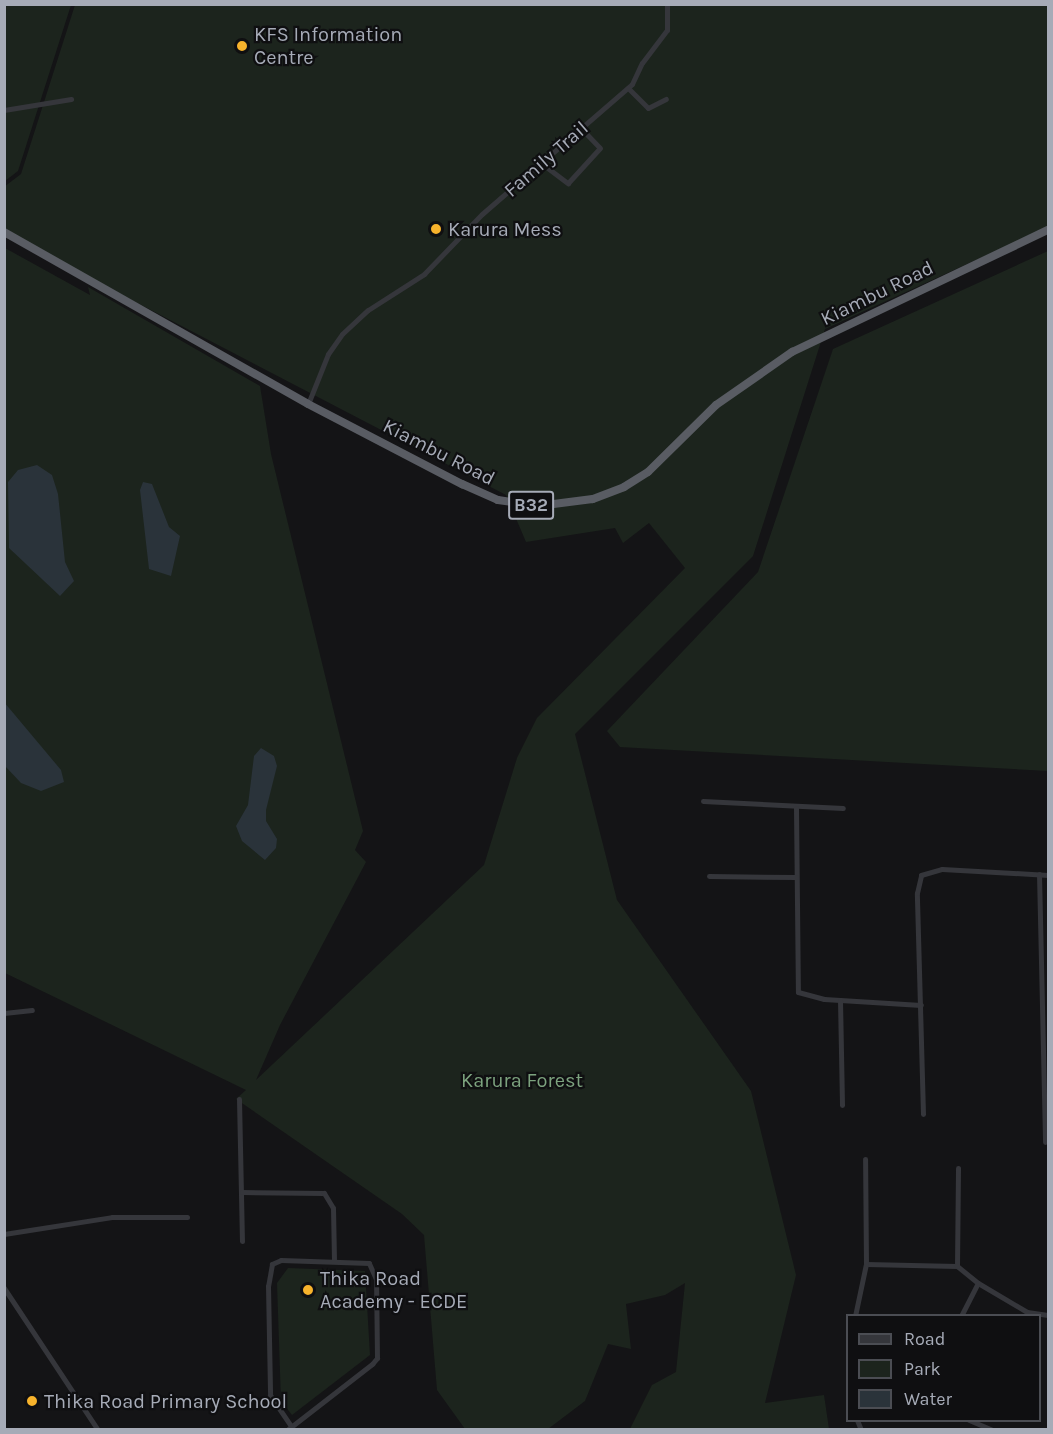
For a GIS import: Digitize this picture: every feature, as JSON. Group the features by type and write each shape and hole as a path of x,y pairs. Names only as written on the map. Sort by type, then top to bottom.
{"highway":[{"name":"Kiambu Road","path":"4,232 308,404 498,500 546,506 593,499 624,487 648,472 716,405 792,352 1048,230"}],"street":[{"name":"Family Trail","path":"308,404 328,354 342,334 368,310 424,274 482,214 628,88 667,30 667,4"},
{"path":"628,88 648,108 666,99"},
{"path":"4,110 71,99"},
{"path":"541,163 562,182 570,181 600,148 581,128"},
{"path":"703,801 796,808 843,808"},
{"path":"796,808 795,984 798,992 811,997 921,1005"},
{"path":"923,1114 917,893 921,875 942,869 1048,875"},
{"path":"1039,874 1045,1142"},
{"path":"709,876 796,877"},
{"path":"840,1000 842,1105"},
{"path":"4,1013 32,1010"},
{"path":"239,1099 242,1241"},
{"path":"855,1314 866,1264 865,1159"},
{"path":"957,1266 958,1168"},
{"path":"242,1191 324,1193 333,1208 334,1260"},
{"path":"4,1234 112,1217 187,1217"},
{"path":"281,1260 364,1261 375,1270 378,1354 372,1364 289,1428 270,1395 270,1270 274,1262 281,1260"},
{"path":"866,1264 957,1266 978,1283 1030,1314"},
{"path":"963,1314 978,1283"},
{"path":"4,1288 98,1430"},
{"path":"974,1422 992,1430"}],"green space":[{"path":"5,5 71,5 18,171 5,181"},
{"name":"Karura Forest","path":"75,5 1048,5 1048,227 825,329 753,556 575,734 617,900 751,1091 796,1275 765,1403 824,1395 829,1429 630,1429 652,1385 676,1372 685,1283 665,1295 626,1304 631,1349 608,1344 585,1401 548,1429 465,1429 437,1390 424,1235 402,1214 236,1099 246,1090 5,973 5,248 90,295 88,287 260,386 271,454 363,831 355,850 366,862 280,1025 256,1080 484,865 517,758 537,718 685,568 649,523 623,543 615,528 526,542 506,495 5,234 4,187 21,174"},
{"path":"1048,251 1048,771 620,747 607,731 758,572 833,349"},
{"path":"288,1268 365,1271 370,1355 292,1415 281,1401 277,1283"}],"water":[{"path":"37,465 52,475 58,494 65,562 74,581 60,596 9,548 8,482 18,470"},
{"path":"143,482 152,484 169,527 180,536 171,576 149,569 140,490"},
{"path":"4,702 61,770 64,782 41,791 21,783 5,766"},
{"path":"261,748 274,756 277,766 266,810 266,821 277,839 276,848 265,860 242,841 236,826 248,805 254,756"}],"place":[{"name":"KFS Information Centre","path":"242,46"},
{"name":"Karura Mess","path":"436,229"},
{"name":"Thika Road Academy - ECDE","path":"308,1290"},
{"name":"Thika Road Primary School","path":"32,1401"}]}
